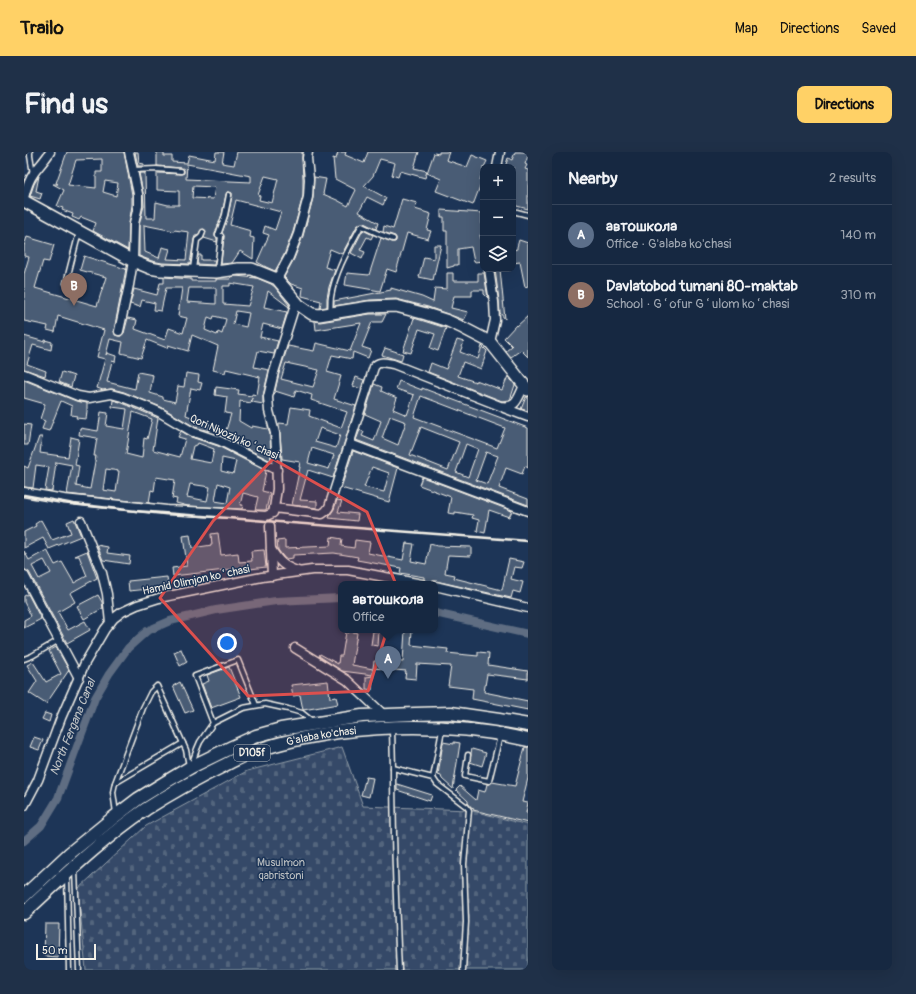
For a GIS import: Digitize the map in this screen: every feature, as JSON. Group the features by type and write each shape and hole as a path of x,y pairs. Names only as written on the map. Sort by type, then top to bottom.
{"main road":[{"name":"G'alaba ko'chasi","path":"24,896 70,854 138,799 212,756 256,736 281,729 315,723 362,716 384,715 451,713 528,725"},
{"name":"G'alaba ko'chasi","path":"24,913 114,833 146,810 196,780 235,760 281,742 326,734 392,727 443,728 501,734 528,740"}],"street":[{"path":"24,198 33,174 50,152"},
{"path":"119,331 133,261 134,224 139,200 129,152"},
{"path":"277,279 296,240 308,197 308,152"},
{"path":"498,164 500,152"},
{"path":"24,201 133,261 150,268 193,272 216,272 238,268 252,269 277,279 296,302 312,314 319,315 369,307 396,306 448,321 490,342 526,388 514,405 508,407 500,406"},
{"path":"489,272 495,320 490,342"},
{"name":"Qori Niyoziy koʻchasi","path":"24,374 78,396 89,398 111,394 122,397 159,412 193,432 220,441 276,470 275,433 269,412 268,397 274,372 296,302"},
{"path":"274,508 322,514 329,507 374,367 379,363 383,362 393,364 528,417"},
{"path":"350,444 528,511"},
{"path":"24,492 64,499 167,510 266,516 273,513 277,489 276,470"},
{"path":"81,521 102,573 107,594 110,623"},
{"path":"270,526 272,576"},
{"path":"271,548 277,560 291,569 301,572"},
{"name":"Hamid Olimjon koʻchasi","path":"24,806 38,780 61,718 86,663 110,623 122,612 137,605 159,598 272,576 312,570 348,570 406,581"},
{"path":"24,574 79,678"},
{"path":"438,587 528,608"},
{"path":"295,648 347,680 384,715"}],"lane":[{"path":"30,152 33,174"},
{"path":"133,170 181,170"},
{"path":"216,272 222,236 218,235 225,215 229,196"},
{"path":"516,212 528,215"},
{"path":"330,313 331,297 336,275 362,226 393,239"},
{"path":"66,283 80,232"},
{"path":"193,272 197,240 201,237 203,232"},
{"path":"24,659 59,640"},
{"path":"213,723 195,676 238,660 256,705"},
{"path":"117,816 114,804 115,783 143,708 151,692 158,686 186,750 190,768"},
{"path":"190,768 197,749 206,732 213,723 243,708 265,704 302,713 315,723"},
{"path":"392,727 395,889 399,970"},
{"path":"433,778 443,728"},
{"path":"468,755 465,776 489,781 501,734"},
{"path":"115,783 183,743"},
{"path":"393,768 433,778 437,784 469,810 464,864 466,922 463,970"},
{"path":"70,854 79,970"},
{"path":"69,970 71,870"}],"highlighted area":[{"path":"273,459 367,512 399,592 368,691 248,696 160,598 213,521"}],"green space":[{"name":"Musulmon qabristoni","path":"342,747 363,806 469,810 528,825 528,970 86,970 78,889 146,826 247,771"}],"building":[{"path":"67,152 124,152 132,195 128,250 93,231 96,223 81,217 79,220 72,217 73,214 62,210 63,208 57,206 64,190 53,184 58,184 56,183","holes":["102,159 102,172 96,172 96,188 68,185 76,160","105,181 118,183 116,196 103,192"]},
{"path":"135,152 138,152 139,163 144,164 144,166 138,166"},
{"path":"157,152 164,152 164,156 172,156 172,162 187,163 189,155 215,160 216,152 224,152 222,163 234,165 237,152 302,152 303,196 293,232 284,255 275,271 257,262 269,235 263,233 265,226 275,230 281,212 236,200 230,225 251,231 250,237 254,238 253,259 240,251 232,263 221,264 224,236 222,233 228,216 232,196 232,193 229,192 226,194 222,214 215,234 217,242 204,238 206,231 204,229 201,230 194,239 190,264 162,263 139,256 139,225 144,206 139,173 145,173 146,218 155,218 156,202 168,205 179,205 179,191 157,190 157,173 181,174 184,173 184,170 181,168 157,166","holes":["187,164 251,176 251,182 186,179","265,176 278,179 272,203 259,200 260,196 258,195","193,186 215,187 213,199 192,198","144,225 174,231 189,232 186,260 167,259 170,249 162,247 159,258 145,252"]},
{"path":"338,152 346,152 345,155 364,163 368,152 419,152 414,168 427,171 425,178 400,171 398,177 392,175 395,163 380,159 373,176 364,186 386,198 383,205 367,197 359,212 378,223 376,229 364,223 360,224 357,226 342,254 330,249 325,267 335,270 329,287 327,307 320,308 321,301 302,296 303,288 291,284 284,277 294,259 303,236 313,198 314,177 326,179 323,194 348,206 356,190 335,179 333,158 336,159"},
{"path":"439,152 449,152 446,160 467,167 472,155 487,161 486,164 480,164 480,186 473,205 436,191 441,179 427,173 434,153 439,154"},
{"path":"515,152 528,152 525,164 527,165 525,169 528,170 528,209 516,206 516,164 506,164 508,158 512,160"},
{"path":"39,176 36,191 42,193 40,199 30,196 34,184"},
{"path":"402,199 417,203 415,209 431,214 427,230 431,231 428,239 407,233 396,272 387,269 380,291 345,285 347,273 369,275 381,238 392,242 396,241 395,236 383,232 384,226 393,229"},
{"path":"441,210 480,213 480,261 474,262 471,247 458,249 458,265 447,268 447,231 444,231 444,217 441,217"},
{"path":"363,230 373,235 371,239 367,237 360,250 365,252 362,259 351,253"},
{"path":"27,237 54,245 49,262 43,261 35,288 97,306 106,277 80,270 84,256 126,269 114,330 115,335 118,336 121,336 124,333 128,318 137,320 135,329 165,340 169,328 183,333 187,318 178,316 182,288 166,288 161,311 154,310 155,303 142,300 140,307 130,304 134,289 157,295 160,283 164,283 164,277 191,279 191,281 216,281 216,279 230,279 231,277 235,276 257,278 275,287 289,307 268,291 264,307 287,312 282,329 263,324 260,337 278,341 274,354 258,351 254,367 269,370 263,396 263,404 252,402 252,398 251,403 240,401 239,421 251,428 252,426 268,429 270,434 271,461 224,437 231,414 225,413 227,397 215,395 216,387 239,390 238,394 252,396 252,394 257,395 260,377 226,369 225,373 213,370 218,346 192,335 188,351 168,345 167,348 147,340 141,358 121,353 123,342 110,339 106,355 107,353 116,356 115,362 112,361 107,382 135,389 138,372 153,375 150,393 163,397 163,399 175,402 178,386 184,387 186,373 199,375 198,382 202,383 200,390 191,388 186,415 210,424 209,431 195,427 161,407 124,392 112,389 103,390 97,388 105,359 97,357 104,330 58,316 55,332 47,330 48,326 24,321 24,274 29,257 24,256 24,246","holes":["230,283 254,287 248,306 223,304 223,286 230,286","189,288 216,288 216,304 187,302","236,311 249,313 246,327 233,324","214,316 226,319 222,334 218,332 217,335 205,330 208,317 213,319"]},
{"path":"519,240 528,243 528,286 525,287 520,262 516,263"},
{"path":"434,245 441,245 433,280 419,277 424,257 434,259"},
{"path":"198,255 201,255 201,260 215,260 214,265 197,264"},
{"path":"495,272 500,272 505,319 500,313"},
{"path":"447,273 453,273 453,281 478,281 478,273 484,273 488,298 484,294 484,290 472,290 472,296 454,296 451,308 468,312 464,320 428,307 396,299 370,300 334,306 334,301 391,290 391,288 422,297 433,302 435,288 447,289"},
{"path":"370,314 386,314 382,322 372,322 362,347 371,350 368,358 353,352 352,359 332,355 327,372 341,376 334,399 356,406 333,478 308,470 300,500 317,501 317,508 292,505 300,462 282,459 279,423 288,424 291,407 310,410 309,416 341,428 347,412 311,400 312,395 296,390 294,397 275,391 288,346 314,351 316,343 350,351 361,323 316,330 315,321 320,322","holes":["286,363 319,370 313,387 281,379","320,428 340,435 336,448 315,442","312,448 334,455 329,469 308,463"]},
{"path":"528,316 528,357 521,350 511,357 506,351 512,346 504,338 516,325 517,326"},
{"path":"414,318 446,328 438,351 430,348 435,334 419,329 411,353 403,351"},
{"path":"24,336 45,342 45,340 52,342 51,350 33,345 27,364 46,371 45,376 24,369"},
{"path":"457,340 464,342 460,352 478,359 482,346 487,351 481,369 463,362 458,376 476,382 476,380 502,390 508,376 515,385 510,400 502,401 428,372 431,363 446,369"},
{"path":"385,348 403,354 401,361 382,355"},
{"path":"62,372 74,376 71,387 59,382"},
{"path":"356,377 364,380 361,389 353,386"},
{"path":"24,380 76,401 87,403 86,419 76,418 77,416 71,415 72,406 61,401 49,431 42,429 45,421 40,419 45,404 24,398"},
{"path":"399,381 422,390 422,388 528,428 528,468 525,466 522,474 506,468 499,488 528,499 528,505 356,440 360,430 364,432 362,436 374,441 381,421 365,414 374,384 382,387 381,391 397,398 393,409 407,415 414,395 396,389","holes":["421,396 505,428 497,448 414,417","390,416 406,422 398,445 382,438","421,427 459,442 448,470 410,455","466,444 478,449 468,477 456,472","486,452 498,456 487,484 476,480"]},
{"path":"526,397 528,397 528,411 521,409"},
{"path":"113,400 158,418 153,450 180,457 185,439 178,437 181,431 191,437 218,446 266,471 262,491 270,493 266,510 255,510 258,497 243,493 240,505 243,505 242,509 188,506 176,503 177,499 172,498 175,480 156,477 154,491 151,490 149,503 67,494 72,465 56,462 52,491 45,490 49,467 36,465 33,488 24,487 24,466 28,468 39,437 42,437 40,453 68,457 71,437 79,439 75,465 79,466 76,486 90,489 96,456 94,456 97,438 79,435 80,428 98,431 101,412 108,413 106,426 124,429 127,409 112,407","holes":["133,412 152,419 147,439 144,438 142,458 126,454","198,443 214,449 211,463 190,459 193,446 197,445","222,458 236,461 233,474 221,471","106,469 119,471 116,492 103,490","218,483 230,487 227,503 215,501","190,484 210,487 207,501 187,497"]},
{"path":"24,424 31,425 28,445 24,445"},
{"path":"353,451 398,468 389,502 341,488","holes":["372,467 389,473 384,492 364,487"]},
{"path":"422,477 512,511 509,517 489,510 485,533 477,531 479,520 472,518 473,515 455,512 455,514 448,513 451,497 419,485"},
{"path":"337,500 342,501 338,512 358,514 357,521 329,518"},
{"path":"74,519 81,536 49,549 43,538 24,548 24,532 36,526 35,524 41,520 52,540 71,533 67,522"},
{"path":"218,533 221,555 238,553 239,562 252,561 251,551 264,550 266,567 173,576 172,568 187,566 183,536 190,535 192,548 212,545 211,534"},
{"path":"331,537 342,539 341,546 354,548 355,540 370,542 368,553 403,560 406,543 414,544 411,561 426,564 430,544 437,546 471,547 471,556 448,555 445,573 455,575 454,578 502,590 509,559 524,562 522,568 514,567 511,579 523,582 520,593 513,591 511,598 438,581 426,581 424,577 400,573 401,568 357,560 358,557 334,553 293,555 293,558 285,559 278,550 277,541 285,540 285,548 330,546"},
{"path":"97,545 108,547 107,553 130,556 129,564 103,560"},
{"path":"47,550 55,565 62,562 74,583 87,576 79,556 75,556 87,551 97,578 70,593 75,602 58,612 68,630 85,621 90,630 67,643 29,572 24,568 24,551 29,560","holes":["44,560 51,573 39,579 32,566"]},
{"path":"167,577 168,587 129,591 128,581"},
{"path":"28,594 41,619 24,628 24,620 31,616 24,602 24,596"},
{"path":"98,595 102,602 103,608 84,619 77,606"},
{"path":"346,633 357,633 352,665 373,669 373,675 342,671 319,656 320,654 338,664 339,656 342,656"},
{"path":"373,633 379,633 378,646 371,645"},
{"path":"405,633 412,633 411,645 448,649 447,653 478,656 478,652 489,653 488,665 528,671 528,679 487,674 484,692 528,701 528,710 472,699 473,689 448,686 451,666 417,664 416,679 405,678 406,671 373,668 374,661 403,662"},
{"path":"56,647 69,670 46,704 29,693 37,681 27,665 33,662 46,682 61,674 49,651"},
{"path":"181,649 187,662 180,666 174,652"},
{"path":"229,667 241,697 211,708 202,684 209,681 207,675"},
{"path":"373,676 372,690 366,689 366,677"},
{"path":"328,681 330,698 336,697 338,704 303,710 300,695 293,696 291,685"},
{"path":"180,682 193,710 185,713 173,686"},
{"path":"45,713 51,715 49,722 42,719"},
{"path":"34,737 43,740 39,750 30,747"},
{"path":"443,742 454,744 454,742 460,743 453,789 442,779 441,776 438,775"},
{"path":"525,747 528,747 528,778 522,802 528,803 526,813 528,813 528,823 473,810 474,808 471,807 468,801 456,790 460,786 476,800 478,790 485,792 487,784 492,782 515,786"},
{"path":"472,749 486,753 482,766 470,762"},
{"path":"366,777 373,778 369,797 361,795"},
{"path":"397,784 432,795 430,801 397,790"},
{"path":"45,924 59,924 58,957 44,956"}],"waterway":[{"name":"North Fergana Canal","path":"24,841 41,826 58,798 95,698 109,674 128,648 147,631 170,621 216,610 276,601 338,598"},
{"name":"North Fergana Canal","path":"438,614 528,634"}],"railway":[{"path":"24,495 74,504 136,511 528,541"}],"place":[{"name":"Davlatobod tumani 80-maktab","path":"74,306"},
{"name":"автошкола","path":"388,679"}]}
